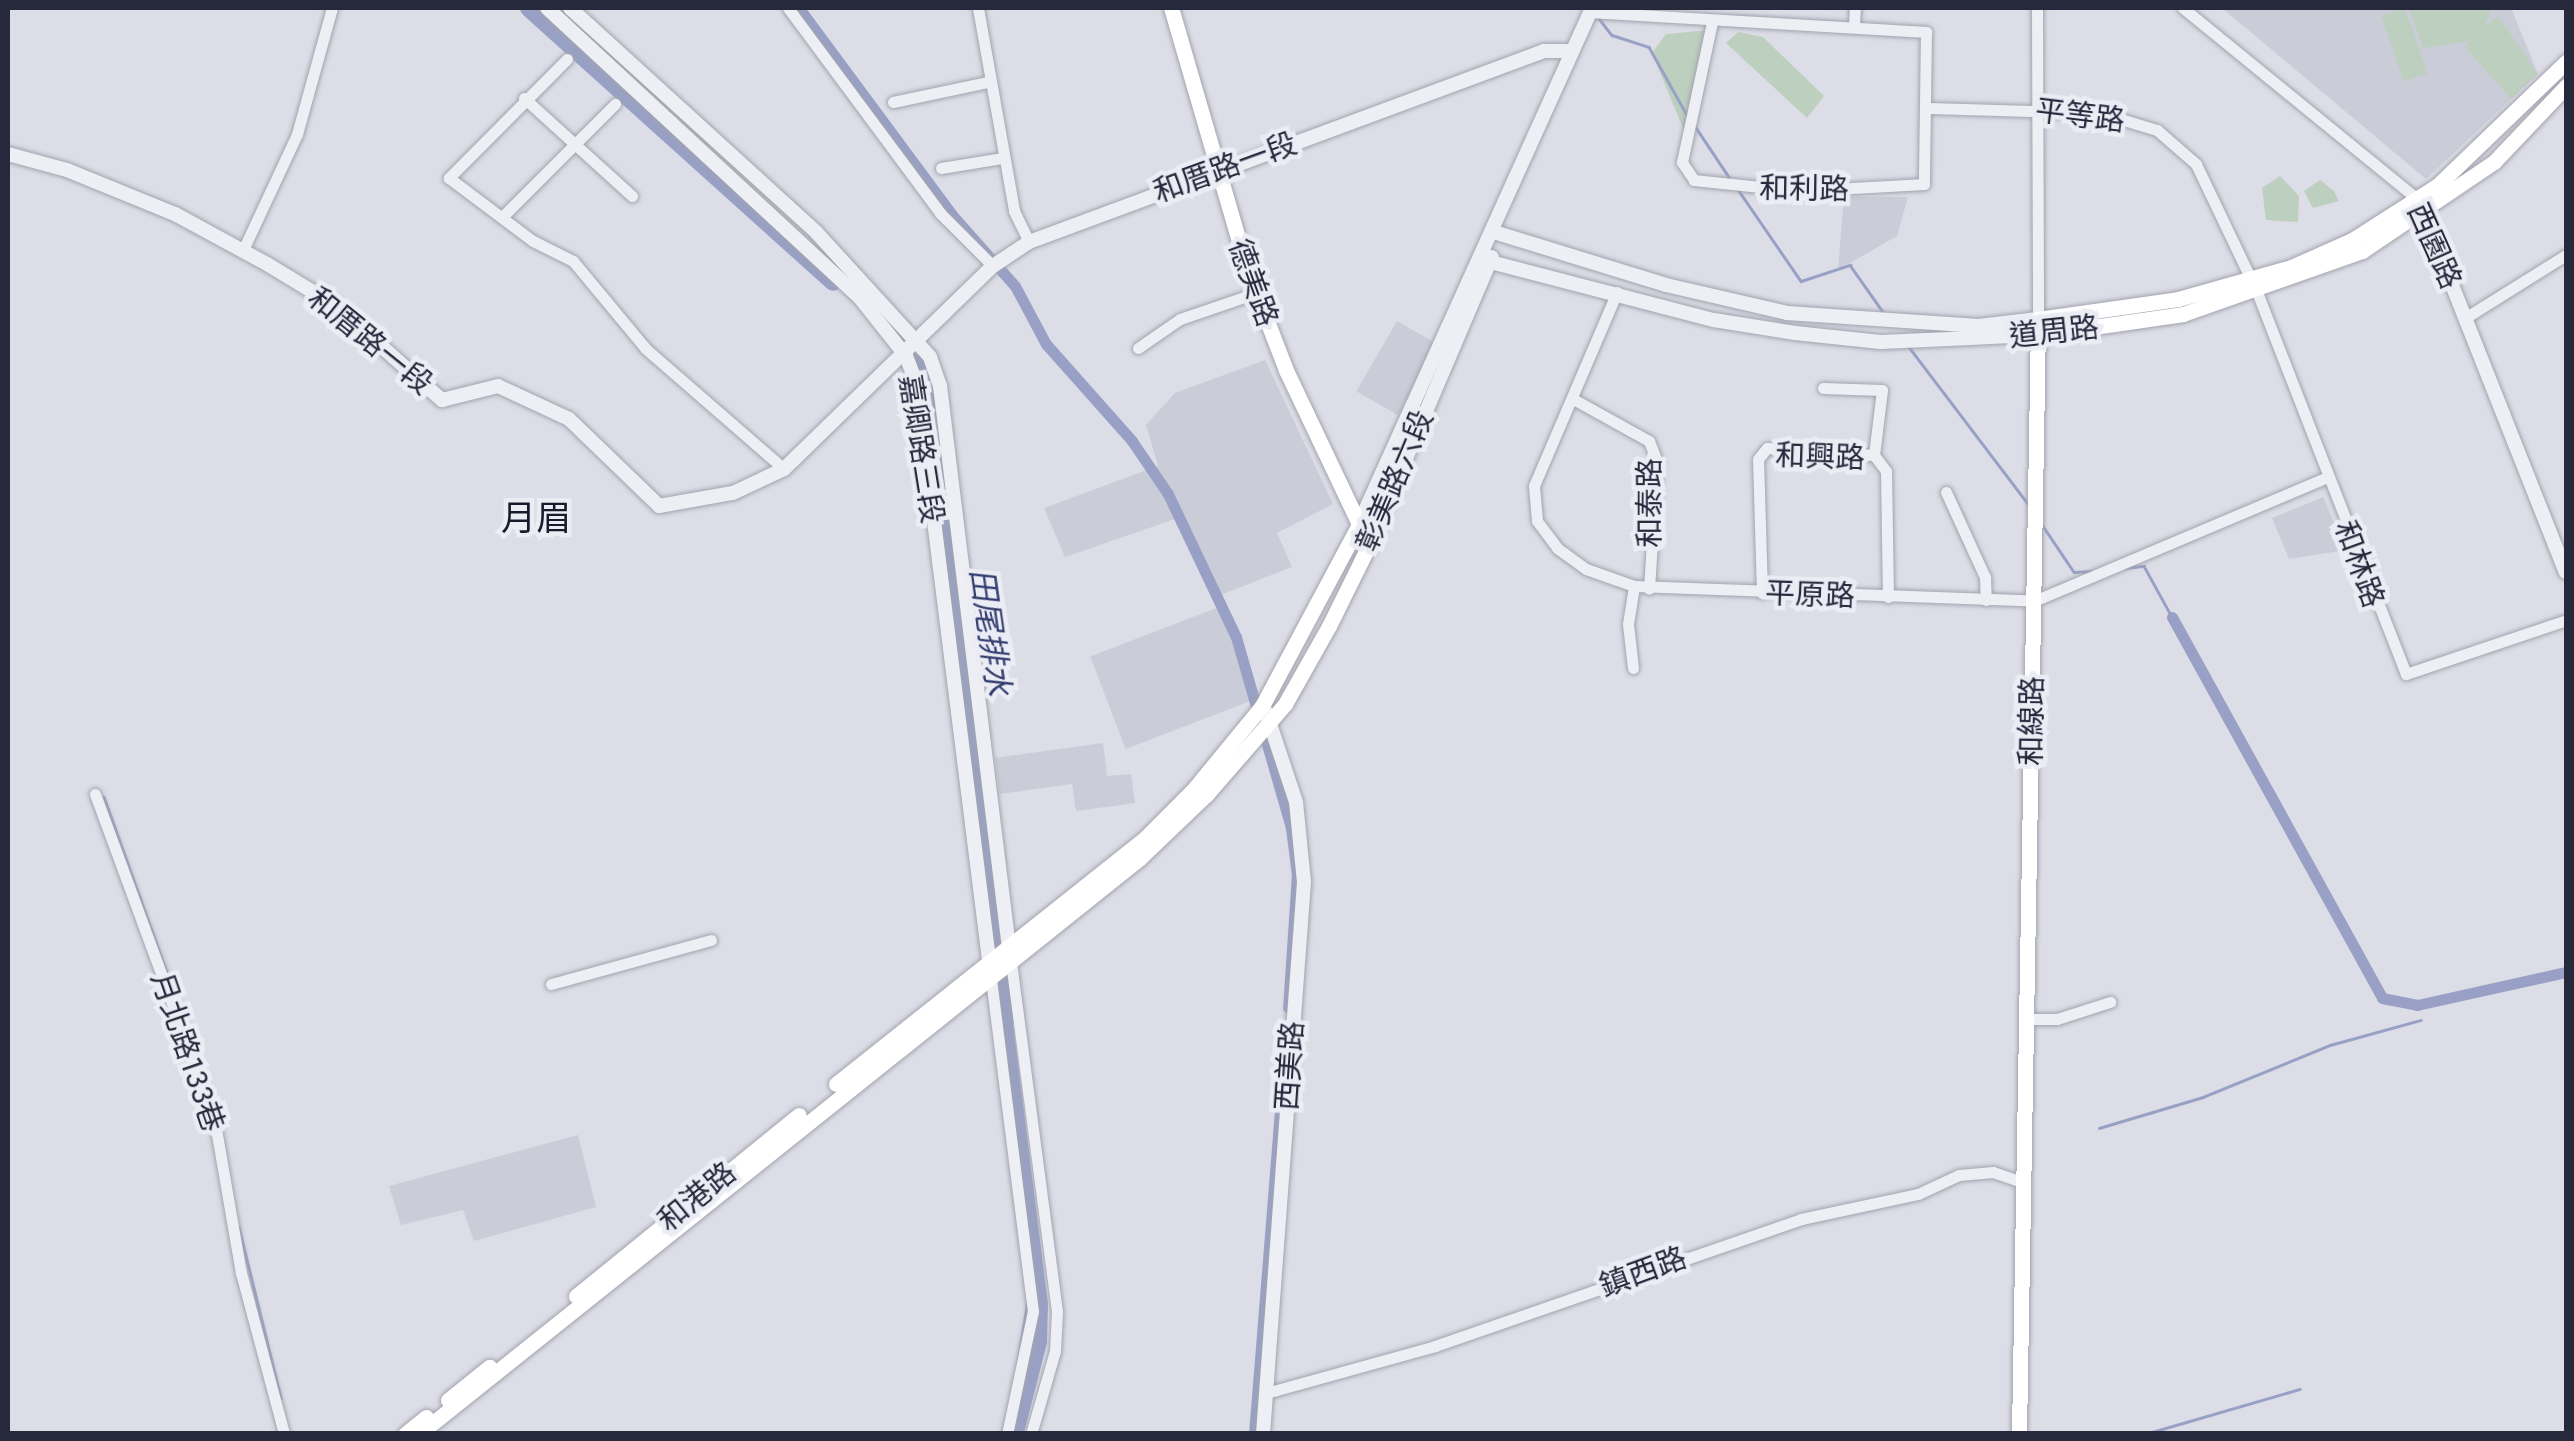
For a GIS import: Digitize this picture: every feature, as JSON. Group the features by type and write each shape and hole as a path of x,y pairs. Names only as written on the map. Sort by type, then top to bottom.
{"main road":[{"name":"德美路","path":"1171,8 1213,172 1256,292 1369,545"},
{"name":"道周路","path":"2422,206 2522,111 2566,62"},
{"name":"道周路","path":"2038,327 2254,285 2422,206 2494,162 2566,86"},
{"name":"和線路","path":"2019,1434 2022,1182 2030,1019 2038,327"},
{"name":"彰美路六段","path":"1262,717 1358,526"},
{"name":"彰美路六段","path":"1262,717 1330,626 1369,545"},
{"path":"1314,618 1330,626"},
{"name":"和港路","path":"420,1434 999,963 1145,838 1262,717"},
{"name":"和港路","path":"404,1434 999,963"}],"street":[{"path":"242,250 297,134 332,8"},
{"name":"嘉卿路三段","path":"547,8 915,348 917,385 999,963"},
{"name":"嘉卿路三段","path":"570,8 816,232 915,348 940,386 999,963"},
{"path":"788,8 940,213 994,266"},
{"path":"978,8 1002,158 1028,242"},
{"path":"1590,10 1712,22 1854,25 1855,8"},
{"name":"和線路","path":"2036,8 2033,109 2038,327"},
{"name":"西園路","path":"2184,8 2380,162 2422,206 2566,572"},
{"name":"彰美路六段","path":"1369,545 1568,50 1590,10"},
{"name":"和利路","path":"1712,22 1682,162 1694,180 1800,191 1918,189 1927,178 1926,32 1854,25"},
{"name":"和厝路一段","path":"8,154 67,170 242,250 336,306 442,400 498,386 570,420 658,506 733,493 784,469 915,348 994,266 1028,242 1544,51 1568,50"},
{"path":"567,59 524,98 449,178 502,218 573,261 646,349 784,469"},
{"path":"893,102 988,82"},
{"path":"524,98 572,146 632,196"},
{"path":"502,218 616,104"},
{"name":"平等路","path":"1928,108 2033,109 2131,119 2180,147 2196,164 2254,285"},
{"path":"941,168 1002,158"},
{"name":"道周路","path":"1494,232 1666,286 1787,312 2038,327"},
{"name":"彰美路六段","path":"1358,526 1485,260"},
{"name":"道周路","path":"1485,260 1714,320 1796,334 1881,342 2038,327"},
{"path":"2465,318 2565,260"},
{"name":"和林路","path":"2254,285 2406,674 2566,620"},
{"path":"1138,348 1180,319 1256,292"},
{"name":"平原路","path":"1617,292 1575,400 1534,486 1537,521 1557,548 1586,569 1634,586 2034,601 2327,476"},
{"path":"1823,388 1882,390 1874,455"},
{"name":"和泰路","path":"1575,400 1649,441 1656,462 1650,589"},
{"name":"和興路","path":"1762,593 1758,459 1767,448 1874,455 1886,471 1888,597"},
{"path":"1946,492 1985,577 1986,600"},
{"path":"1633,668 1628,624 1634,586"},
{"name":"西美路","path":"1262,717 1296,802 1304,882 1263,1434"},
{"name":"月北路133巷","path":"96,794 214,1117 241,1273 284,1434"},
{"path":"551,984 711,940"},
{"path":"999,963 1034,1311 1007,1434"},
{"path":"999,963 1057,1312 1055,1351 1032,1434"},
{"path":"2030,1019 2057,1019 2110,1002"},
{"name":"鎮西路","path":"1266,1393 1435,1346 1801,1219 1918,1194 1959,1175 1992,1172 2022,1182"},
{"path":"1034,1311 1057,1312"}],"shaded area":[{"path":"2222,8 2511,8 2538,74 2426,179"},
{"path":"1844,197 1908,197 1897,236 1838,270"},
{"path":"1397,321 1439,345 1398,415 1356,391"},
{"path":"1265,360 1333,504 1277,533 1292,567 1218,596 1181,517 1065,557 1044,508 1158,466 1146,425 1175,393"},
{"path":"2323,497 2346,550 2289,559 2272,518"},
{"path":"1219,607 1254,699 1126,749 1090,656"},
{"path":"1103,743 1107,776 1131,774 1135,803 1076,811 1072,784 1000,794 995,758"},
{"path":"578,1135 596,1207 474,1241 463,1210 401,1225 389,1186"}],"green space":[{"path":"2405,8 2427,73 2404,81 2381,16"},
{"path":"2409,8 2491,8 2485,27 2498,16 2538,74 2511,99 2465,47 2469,41 2423,48"},
{"path":"1710,30 1685,133 1652,53 1666,34"},
{"path":"1738,32 1763,37 1824,96 1807,118 1726,43"},
{"path":"2280,176 2299,196 2298,222 2266,220 2262,188"},
{"path":"2320,180 2334,191 2339,201 2313,208 2304,191"}],"water":[{"path":"1009,992 1048,1304 1047,1343 1024,1433 1012,1433 1038,1321 998,1000"}],"waterway":[{"name":"田尾排水","path":"529,8 833,282"},
{"path":"799,8 952,215 1015,286 1046,344 1132,441 1168,494 1236,637 1291,828 1297,874 1288,1008"},
{"path":"1597,16 1612,35 1649,47 1687,115"},
{"path":"1695,126 1729,177"},
{"path":"1737,188 1801,281 1850,265 1883,312"},
{"name":"田尾排水","path":"897,340 921,364 931,418 1007,1018"},
{"path":"1909,347 2028,504"},
{"path":"2041,523 2074,572 2091,571"},
{"path":"2124,568 2144,566 2172,617"},
{"path":"2172,617 2382,998 2417,1005 2566,972"},
{"path":"104,797 179,1007"},
{"path":"2099,1128 2203,1097 2330,1045 2421,1020"},
{"path":"1254,1434 1281,1101"},
{"path":"239,1227 281,1398"},
{"name":"田尾排水","path":"1021,1394 1036,1297"},
{"path":"2145,1434 2300,1389"}],"district":[{"name":"月眉","path":"536,518"}]}
